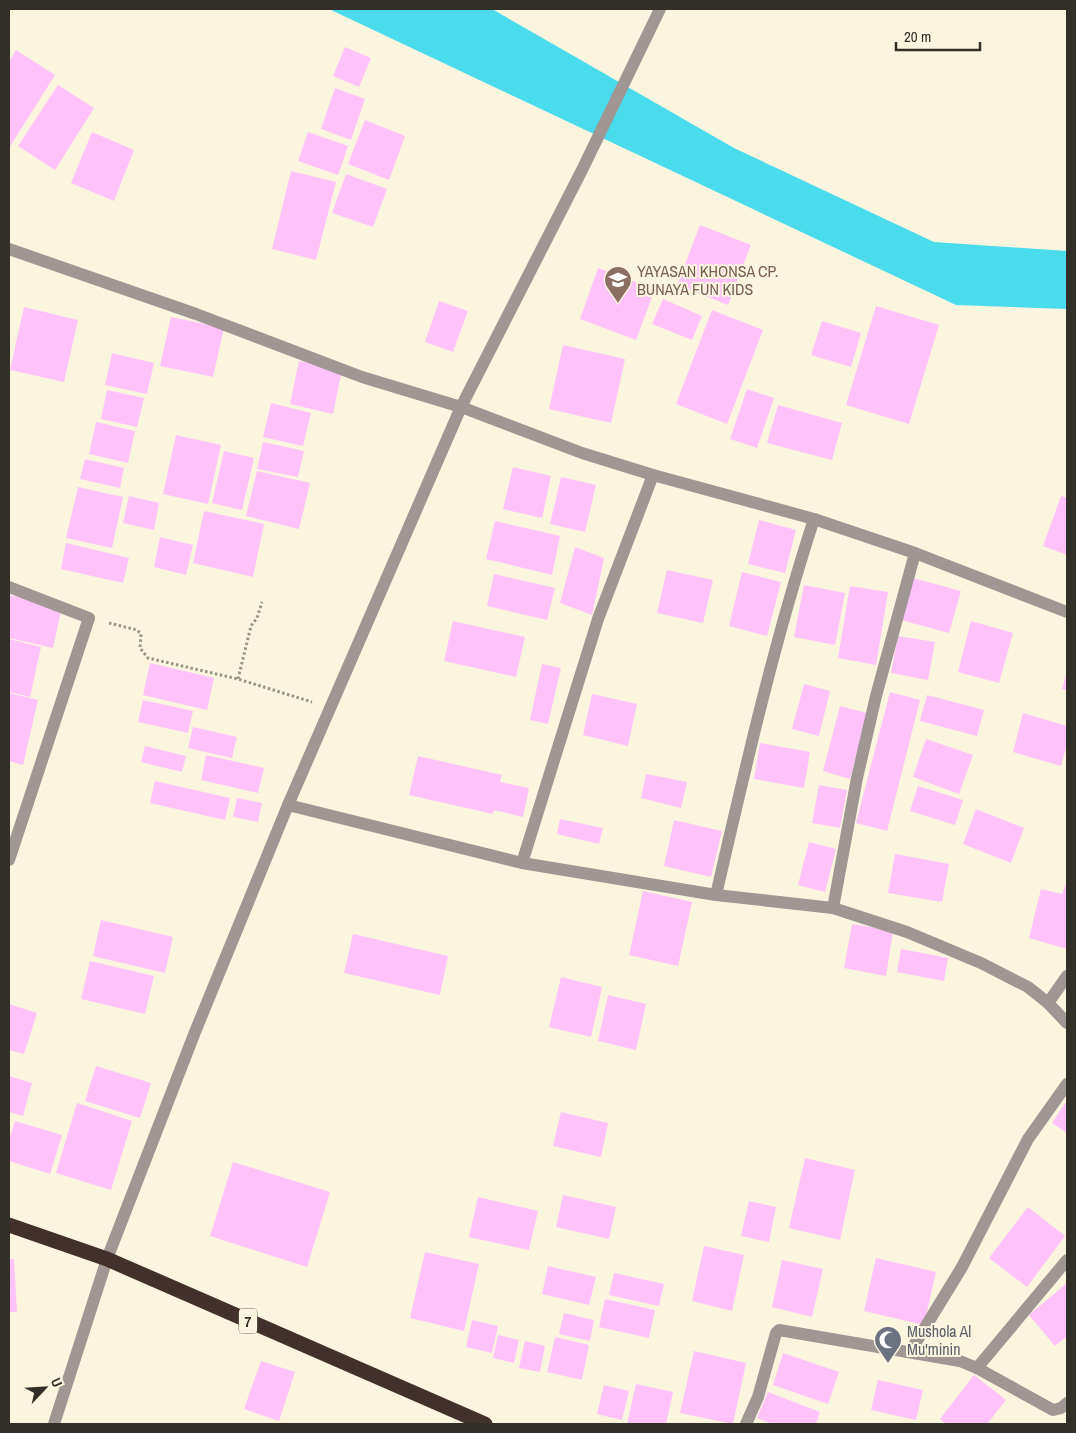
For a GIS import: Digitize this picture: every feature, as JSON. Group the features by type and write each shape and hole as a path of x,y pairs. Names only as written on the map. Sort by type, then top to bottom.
{"highway":[{"name":"7","path":"9,1225 108,1259 485,1424"}],"street":[{"path":"54,1424 108,1259 195,1032 288,805 461,407 583,168 660,9"},
{"path":"9,249 186,311 362,377 461,407 582,453 653,475 814,519 915,552 1067,612"},
{"path":"522,863 598,619 653,475"},
{"path":"716,895 759,712 793,585 814,519"},
{"path":"833,908 857,778 876,696 915,552"},
{"path":"9,587 89,618 9,860"},
{"path":"288,805 522,863 716,895 833,908 907,932 981,963 1028,988 1048,1002 1067,1023"},
{"path":"1048,1002 1067,976"},
{"path":"910,1352 962,1267 1028,1139 1067,1084"},
{"path":"977,1368 1067,1260"},
{"path":"746,1424 758,1397 774,1338 779,1330 960,1361 977,1368 1053,1410 1061,1408 1067,1403"}],"path":[{"path":"238,679 251,626 257,618 262,602"},
{"path":"89,618 137,630 141,634 140,648 148,658 238,679 330,708"}],"water":[{"path":"329,9 492,9 734,148 934,242 1067,251 1067,309 956,305"}],"building":[{"path":"345,47 371,58 359,87 333,76"},
{"path":"16,50 55,75 9,148 9,62"},
{"path":"58,85 94,108 55,170 18,146"},
{"path":"335,88 365,99 351,140 321,129"},
{"path":"365,120 405,136 389,180 348,164"},
{"path":"92,132 134,150 114,201 71,183"},
{"path":"308,132 348,146 338,175 298,161"},
{"path":"291,171 336,182 316,260 272,249"},
{"path":"346,174 387,189 373,227 332,213"},
{"path":"700,225 751,245 728,305 677,285"},
{"name":"YAYASAN KHONSA CP. BUNAYA FUN KIDS","path":"598,268 655,289 636,340 580,319"},
{"path":"663,299 702,316 692,340 652,324"},
{"path":"439,301 468,311 453,352 425,342"},
{"path":"876,306 939,325 909,424 846,405"},
{"path":"24,307 78,320 64,382 10,370"},
{"path":"712,310 763,330 727,424 676,404"},
{"path":"171,317 224,328 213,377 160,366"},
{"path":"822,321 861,333 851,367 811,355"},
{"path":"563,345 625,359 611,423 549,409"},
{"path":"112,353 154,363 147,394 105,385"},
{"path":"299,361 342,370 333,414 290,404"},
{"path":"747,389 774,398 757,448 730,439"},
{"path":"107,390 144,398 137,427 101,419"},
{"path":"271,403 311,413 303,446 263,437"},
{"path":"778,405 842,423 832,460 767,443"},
{"path":"96,422 135,431 128,463 89,454"},
{"path":"176,435 221,445 208,504 163,494"},
{"path":"263,442 304,451 298,477 257,469"},
{"path":"224,451 254,458 242,510 212,503"},
{"path":"85,459 124,468 120,488 80,479"},
{"path":"513,467 551,476 542,518 503,509"},
{"path":"257,471 310,483 299,529 246,516"},
{"path":"561,477 596,485 585,532 550,524"},
{"path":"78,487 123,497 112,548 66,538"},
{"path":"129,496 159,503 154,530 123,523"},
{"path":"1061,496 1067,498 1067,555 1043,546"},
{"path":"204,511 264,524 253,577 193,563"},
{"path":"759,520 796,530 785,573 748,564"},
{"path":"495,521 560,536 552,575 486,559"},
{"path":"160,537 193,545 186,575 154,567"},
{"path":"66,543 129,558 123,583 61,569"},
{"path":"575,547 604,558 592,615 560,603"},
{"path":"667,570 713,580 703,623 657,613"},
{"path":"742,572 781,582 767,636 729,626"},
{"path":"494,574 555,588 547,620 487,606"},
{"path":"913,578 961,591 949,633 901,620"},
{"path":"804,585 845,593 835,645 794,637"},
{"path":"850,586 888,592 876,665 838,658"},
{"path":"9,595 62,607 53,648 9,638"},
{"path":"453,621 525,637 516,677 444,661"},
{"path":"971,621 1013,633 999,683 958,672"},
{"path":"898,636 935,642 928,680 891,673"},
{"path":"9,639 41,647 30,697 9,692"},
{"path":"150,663 214,678 207,710 143,695"},
{"path":"542,664 561,668 548,724 530,720"},
{"path":"1067,672 1067,690 1062,689"},
{"path":"804,684 830,691 819,736 792,729"},
{"path":"890,692 920,700 887,831 856,823"},
{"path":"9,693 38,700 23,765 9,761"},
{"path":"592,694 637,704 628,746 583,735"},
{"path":"927,695 984,710 977,736 920,721"},
{"path":"143,700 193,711 188,733 138,722"},
{"path":"840,706 867,713 850,779 823,771"},
{"path":"1023,713 1067,726 1067,744 1061,766 1013,752"},
{"path":"193,727 237,737 232,758 188,748"},
{"path":"926,739 973,755 959,794 913,777"},
{"path":"760,743 810,752 804,788 754,779"},
{"path":"145,746 186,756 182,772 141,762"},
{"path":"206,755 264,768 258,793 201,780"},
{"path":"418,756 502,775 500,782 529,788 523,817 494,810 493,814 409,795"},
{"path":"646,774 687,782 681,808 641,798"},
{"path":"155,781 230,798 225,820 150,803"},
{"path":"819,785 847,790 840,828 812,823"},
{"path":"918,786 963,800 955,825 910,811"},
{"path":"237,798 262,803 258,822 233,817"},
{"path":"976,809 1024,828 1011,863 963,844"},
{"path":"560,819 603,828 599,844 557,834"},
{"path":"674,820 722,831 711,877 664,866"},
{"path":"809,842 836,849 825,892 798,885"},
{"path":"895,854 949,864 942,902 888,893"},
{"path":"1067,881 1067,949 1029,938 1041,889 1062,894"},
{"path":"643,891 692,902 678,966 629,955"},
{"path":"101,920 173,937 165,973 93,956"},
{"path":"852,924 893,931 886,976 844,968"},
{"path":"353,934 448,956 440,995 344,973"},
{"path":"901,949 948,958 944,981 897,972"},
{"path":"90,961 154,976 145,1014 81,999"},
{"path":"561,977 602,987 591,1037 549,1027"},
{"path":"608,995 646,1004 636,1050 598,1041"},
{"path":"9,1004 37,1013 24,1054 9,1050"},
{"path":"96,1066 151,1083 140,1118 85,1101"},
{"path":"9,1076 32,1083 23,1116 9,1112"},
{"path":"77,1103 132,1121 111,1190 56,1173"},
{"path":"1065,1103 1067,1105 1067,1133 1052,1123"},
{"path":"561,1112 608,1123 601,1157 553,1146"},
{"path":"15,1121 62,1135 50,1174 9,1161 9,1140"},
{"path":"805,1158 855,1170 840,1240 789,1228"},
{"path":"233,1162 330,1192 307,1267 210,1236"},
{"path":"563,1195 616,1207 609,1239 556,1227"},
{"path":"478,1197 538,1211 529,1250 469,1237"},
{"path":"749,1201 776,1207 769,1242 741,1236"},
{"path":"1028,1207 1065,1236 1027,1287 989,1258"},
{"path":"704,1246 744,1255 732,1311 692,1301"},
{"path":"425,1252 479,1264 464,1331 410,1318"},
{"path":"876,1258 936,1272 924,1325 864,1311"},
{"path":"9,1259 14,1259 17,1312 9,1312"},
{"path":"782,1260 823,1269 812,1317 772,1307"},
{"path":"548,1266 596,1277 589,1305 542,1294"},
{"path":"614,1273 664,1284 659,1306 609,1295"},
{"path":"1067,1283 1067,1336 1055,1346 1029,1315"},
{"path":"605,1299 655,1310 649,1338 599,1327"},
{"path":"564,1313 594,1320 590,1341 559,1334"},
{"path":"472,1320 498,1326 492,1353 466,1347"},
{"path":"498,1335 519,1340 514,1363 493,1358"},
{"path":"555,1337 589,1345 582,1380 547,1372"},
{"path":"525,1341 545,1346 540,1372 519,1368"},
{"path":"694,1351 746,1363 733,1424 680,1413"},
{"path":"783,1353 839,1372 828,1404 773,1385"},
{"path":"261,1361 295,1372 279,1421 244,1409"},
{"path":"974,1375 1006,1400 987,1424 946,1424 940,1419"},
{"path":"878,1380 923,1390 916,1420 871,1410"},
{"path":"636,1384 673,1392 666,1424 627,1424"},
{"path":"604,1385 629,1391 622,1420 597,1414"},
{"path":"768,1392 820,1412 816,1424 772,1424 757,1418"}],"place":[{"name":"YAYASAN KHONSA CP. BUNAYA FUN KIDS","path":"618,304"},
{"name":"Mushola Al Mu'minin","path":"888,1364"}]}
